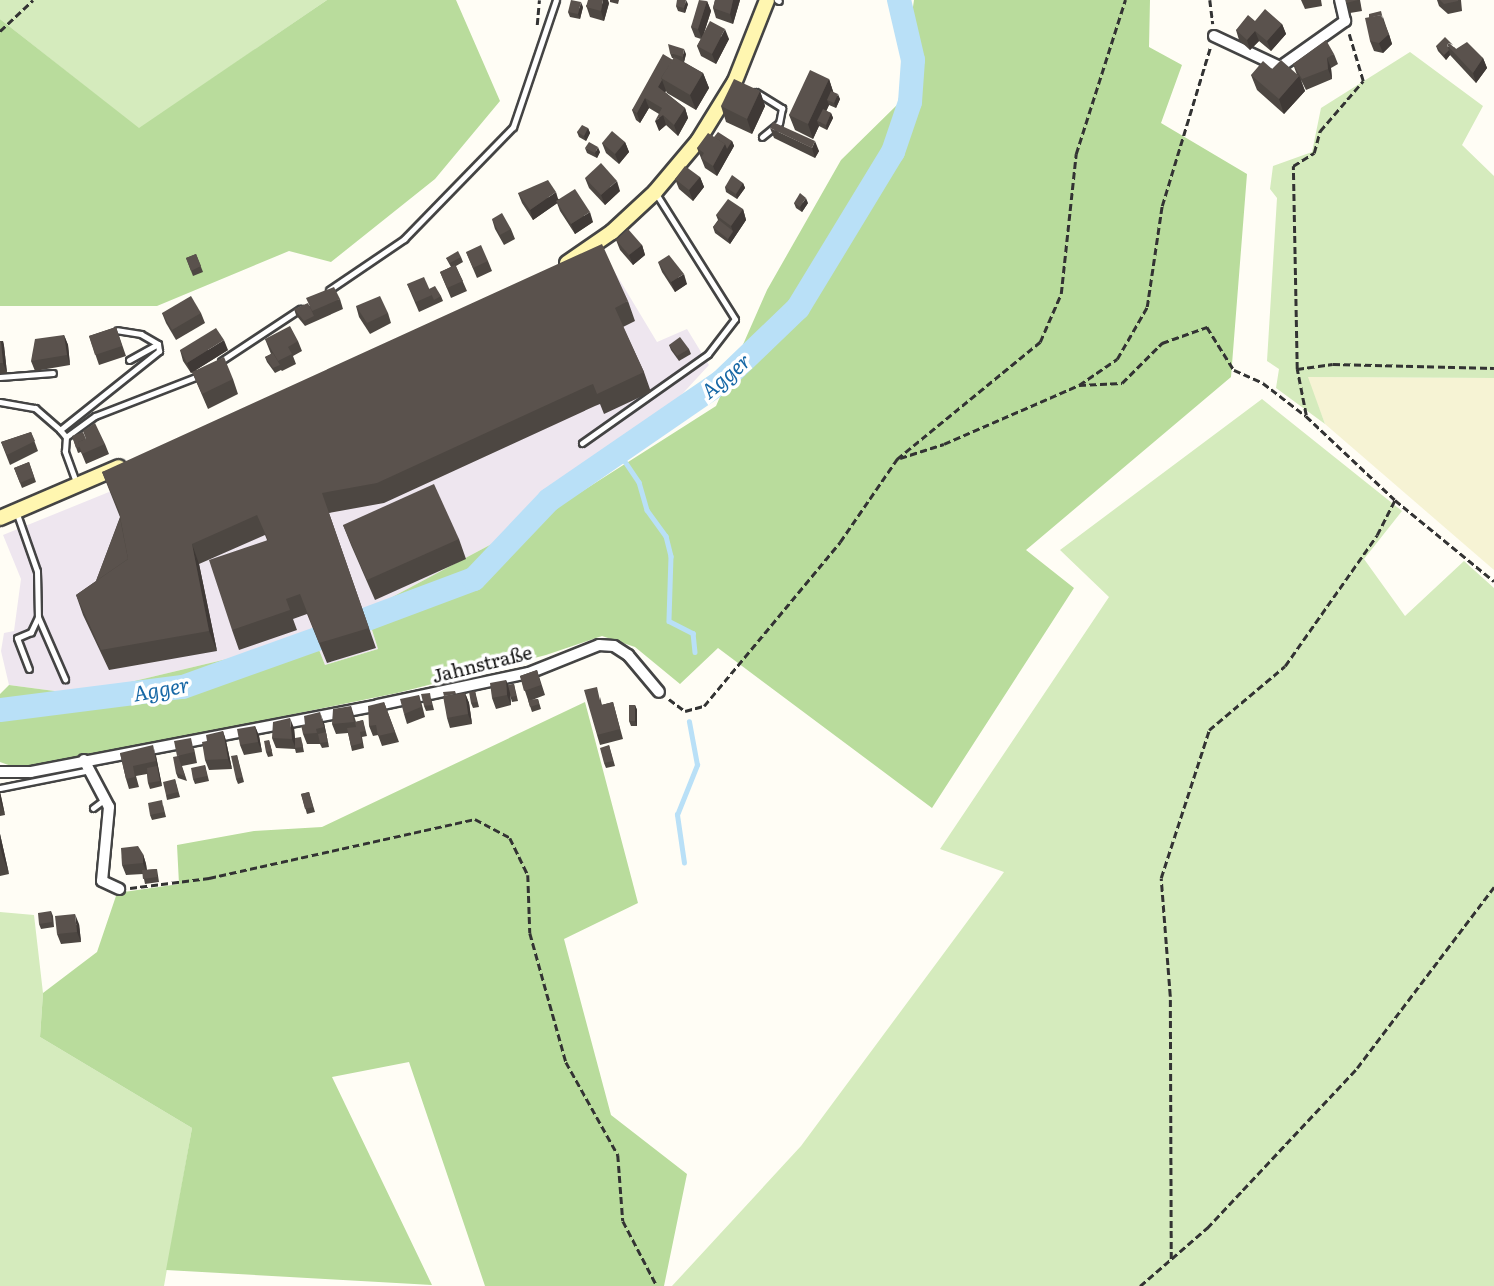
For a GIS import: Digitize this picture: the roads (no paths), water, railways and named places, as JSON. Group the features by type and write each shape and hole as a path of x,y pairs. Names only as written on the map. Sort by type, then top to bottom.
{"main road":[{"path":"554,271 612,232 655,192 698,141 735,81 767,0"},
{"path":"0,518 137,459"}],"street":[{"path":"1214,36 1280,67 1345,21 1340,0"},
{"name":"Jahnstraße","path":"0,772 31,772 87,765 529,673 599,645 614,646 628,655 659,692"},
{"path":"87,765 107,798 110,821 102,881 119,889"}],"lane":[{"path":"324,293 404,239 513,127 556,0"},
{"path":"735,81 782,108 779,123 762,137"},
{"path":"582,443 708,354 736,318 655,192"},
{"path":"66,437 95,416 188,382 313,301"},
{"path":"117,330 141,334 158,344"},
{"path":"61,430 153,360 158,344"},
{"path":"129,360 158,344"},
{"path":"0,377 53,373"},
{"path":"0,402 35,408 61,430 66,437 65,451 77,485"},
{"path":"16,511 37,571 38,617 65,679"},
{"path":"29,669 17,638 31,632 38,617"},
{"path":"0,788 87,765"},
{"path":"93,808 107,798"}],"waterway":[{"name":"Agger","path":"367,619 474,579 549,500 721,382 798,308 893,152 910,102 913,60 899,0"},
{"path":"631,444 624,460 639,482 647,510 666,536 671,556 669,621 693,633 695,652"},
{"name":"Agger","path":"0,710 183,687 317,639"},
{"path":"684,863 677,815 697,765 689,722"}]}
